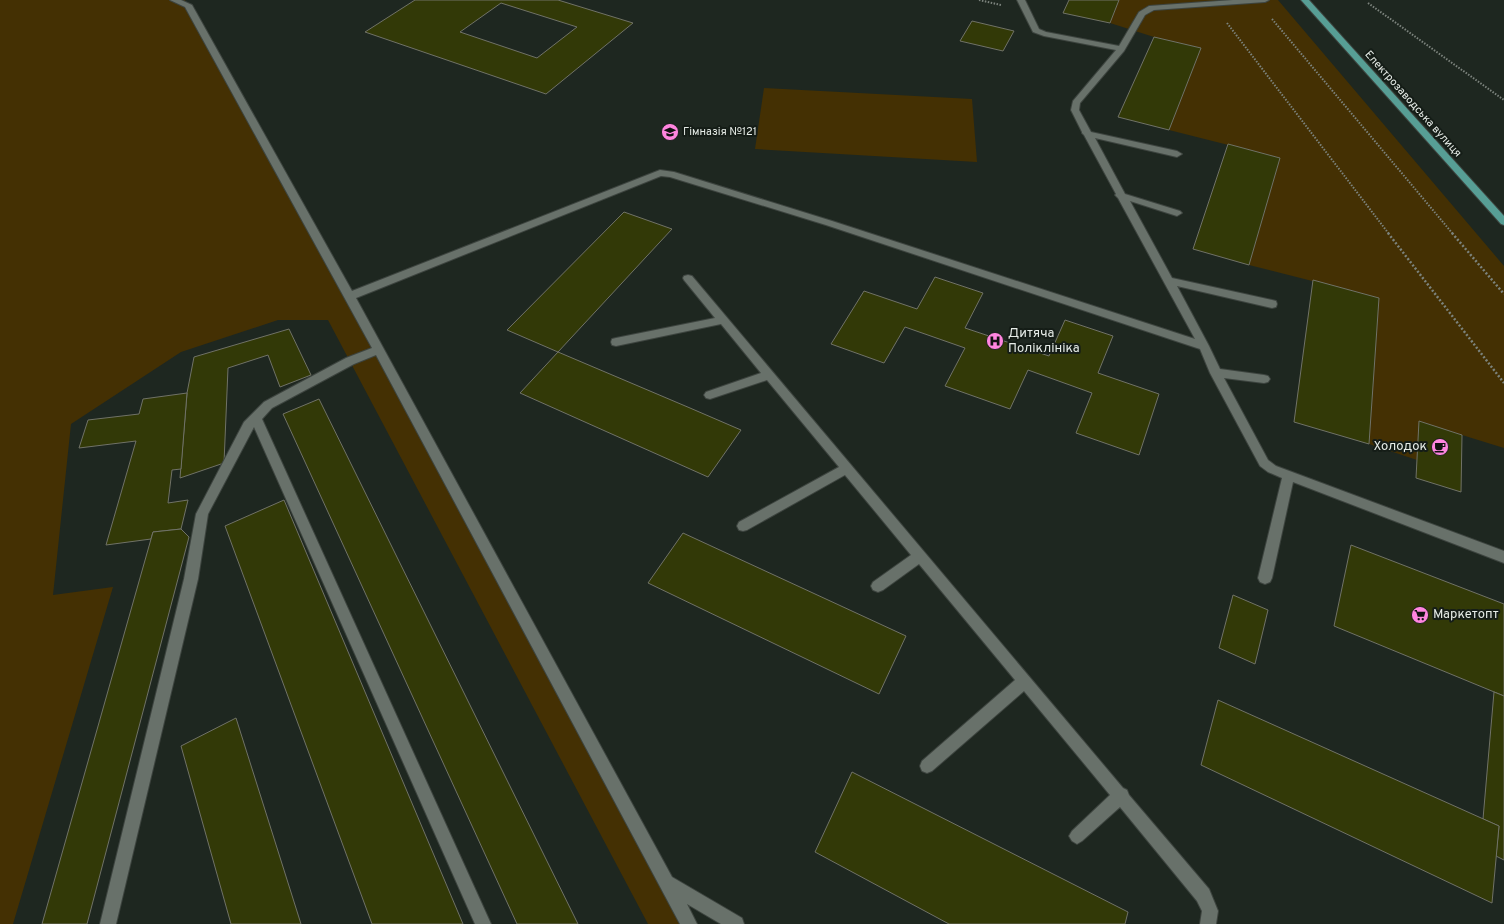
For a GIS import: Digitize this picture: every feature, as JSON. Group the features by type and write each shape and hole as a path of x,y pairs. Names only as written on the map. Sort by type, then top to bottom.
{"main road":[{"name":"Електрозаводська вулиця","path":"1305,0 1504,222"}],"lane":[{"path":"174,0 188,5 350,296 689,924"},
{"path":"1021,0 1032,24 1036,30 1040,32 1122,49"},
{"path":"1261,1 1152,8 1146,10 1142,14 1122,49 1076,103 1075,110 1086,133 1204,346 1216,373 1264,463 1272,469 1504,557"},
{"path":"1086,133 1177,154"},
{"path":"350,296 660,173 671,174 822,221 1204,346"},
{"path":"1120,195 1177,213"},
{"path":"688,278 1122,795 1203,895 1210,911 1208,924"},
{"path":"1168,281 1272,304"},
{"path":"616,342 723,320"},
{"path":"108,924 191,579 202,514 248,426 255,417 268,405 350,361 379,350"},
{"path":"1216,373 1264,379"},
{"path":"710,395 769,375"},
{"path":"255,417 483,924"},
{"path":"743,526 847,468"},
{"path":"1265,578 1289,475"},
{"path":"878,586 920,556"},
{"path":"928,766 1025,680"},
{"path":"1077,836 1122,795"},
{"path":"666,882 736,924"}],"path":[{"path":"1261,1 1504,294"},
{"path":"1368,3 1504,100"},
{"path":"1213,5 1504,383"}],"shaded area":[{"path":"0,0 185,0 689,924 648,924 328,320 278,320 181,352 71,424 53,595 113,587 13,924 0,924"},
{"path":"1119,0 1278,0 1504,266 1504,448 1420,422 1417,460 1369,444 1379,298 1249,265 1280,158 1169,130 1201,48 1154,37 1110,23"},
{"path":"764,88 972,99 977,162 755,149"}],"building":[{"path":"415,0 558,0 633,23 546,94 365,32","holes":["501,3 577,27 537,58 460,32"]},
{"path":"1069,0 1119,0 1110,23 1063,13"},
{"path":"972,21 1014,31 1003,51 960,41"},
{"path":"1154,37 1201,48 1169,130 1118,117"},
{"path":"1228,144 1280,158 1249,265 1193,249"},
{"path":"624,212 672,229 558,352 507,330"},
{"path":"935,277 983,293 965,328 1049,356 1065,320 1113,336 1098,373 1159,394 1139,455 1076,433 1092,393 1028,370 1010,409 945,386 965,348 905,327 884,363 831,344 864,291 917,309"},
{"path":"1313,280 1379,298 1369,444 1294,422"},
{"path":"289,329 311,375 280,387 268,355 228,368 224,463 180,478 187,393 194,357"},
{"path":"558,352 741,430 708,477 520,393"},
{"path":"187,393 181,469 172,470 168,503 188,500 181,529 153,532 151,539 106,545 136,441 79,448 88,420 139,414 143,399"},
{"path":"319,399 578,924 517,924 283,414"},
{"name":"Холодок","path":"1419,421 1462,435 1461,492 1416,478"},
{"path":"284,500 463,924 372,924 225,526"},
{"path":"181,529 189,537 87,924 42,924 153,532"},
{"path":"683,533 906,636 879,694 648,583"},
{"name":"Маркетопт","path":"1351,545 1504,604 1504,696 1334,626"},
{"path":"1233,595 1268,610 1255,664 1219,648"},
{"path":"1494,692 1504,696 1504,860 1496,856 1499,826 1483,819"},
{"path":"1218,700 1499,826 1492,903 1201,765"},
{"path":"236,718 301,924 231,924 181,746"},
{"path":"852,772 1128,912 1125,924 949,924 815,852"}],"place":[{"name":"Гімназія №121","path":"670,132"},
{"name":"Дитяча Поліклініка","path":"995,341"},
{"name":"Холодок","path":"1440,447"},
{"name":"Маркетопт","path":"1420,615"}]}
